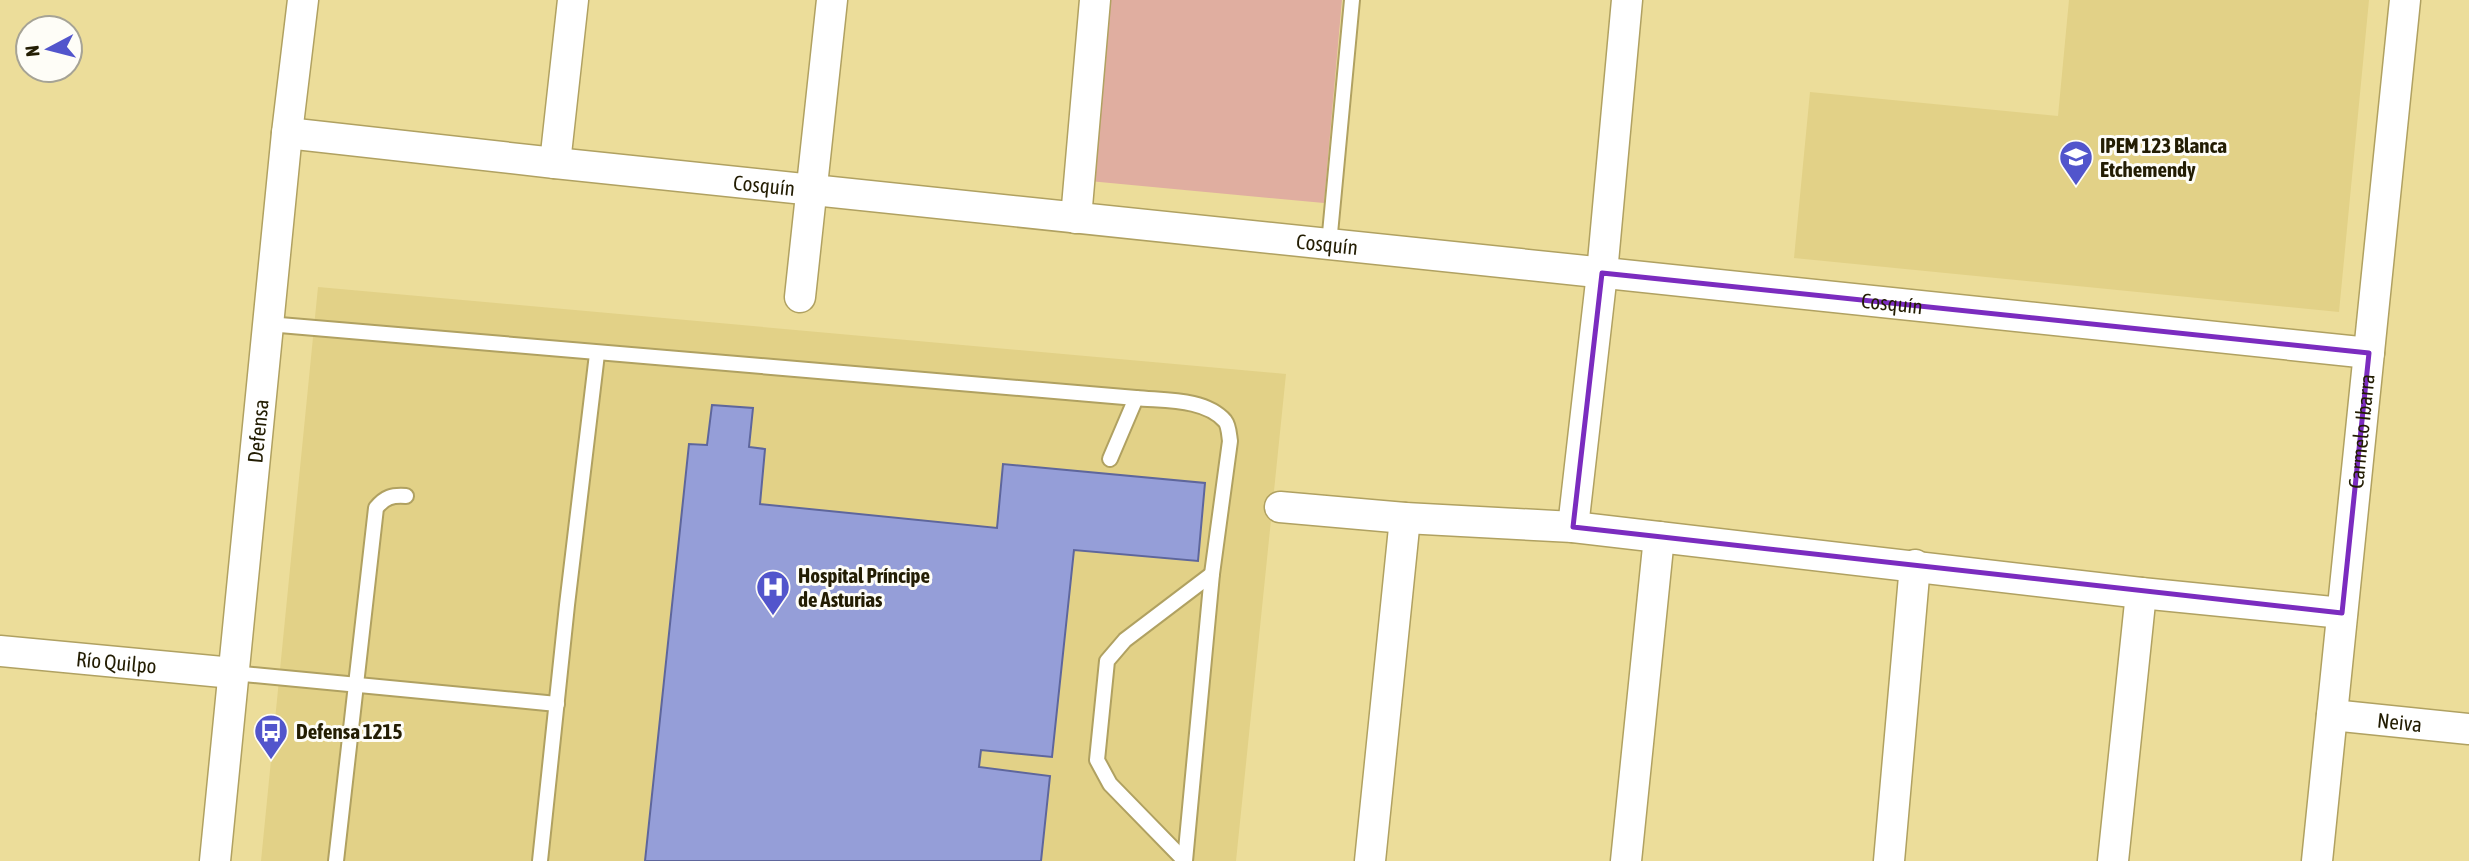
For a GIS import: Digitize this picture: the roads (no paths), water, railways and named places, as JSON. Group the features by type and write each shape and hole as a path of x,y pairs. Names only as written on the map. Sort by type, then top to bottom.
{"street":[{"name":"Defensa","path":"215,861 287,133 303,0"},
{"path":"555,163 573,0"},
{"path":"800,297 832,0"},
{"path":"1076,218 1095,0"},
{"path":"1573,527 1602,273 1627,0"},
{"name":"Carmelo Ibarra","path":"2317,861 2405,0"},
{"name":"Cosquín","path":"287,133 2369,353"},
{"path":"1280,507 1405,518 1573,527 2141,593 2342,613"},
{"path":"1370,861 1405,518"},
{"path":"1626,861 1659,537"},
{"path":"1889,861 1916,565"},
{"path":"2113,861 2141,593"},
{"name":"Río Quilpo","path":"0,651 233,673"},
{"name":"Neiva","path":"2332,715 2469,729"}],"lane":[{"path":"1329,244 1352,0"},
{"path":"268,324 1136,398 1195,404 1212,410 1227,422 1230,442 1212,574 1185,861 1110,784 1097,760 1098,747 1107,661 1125,640 1212,574"},
{"path":"540,861 597,354"},
{"path":"1110,459 1136,398"},
{"path":"337,861 376,508 382,500 392,495 406,496"},
{"path":"233,673 557,704"}],"place":[{"name":"IPEM 123 Blanca Etchemendy","path":"2076,187"},
{"name":"Hospital Príncipe de Asturias","path":"773,617"},
{"name":"Defensa 1215","path":"271,761"}]}
